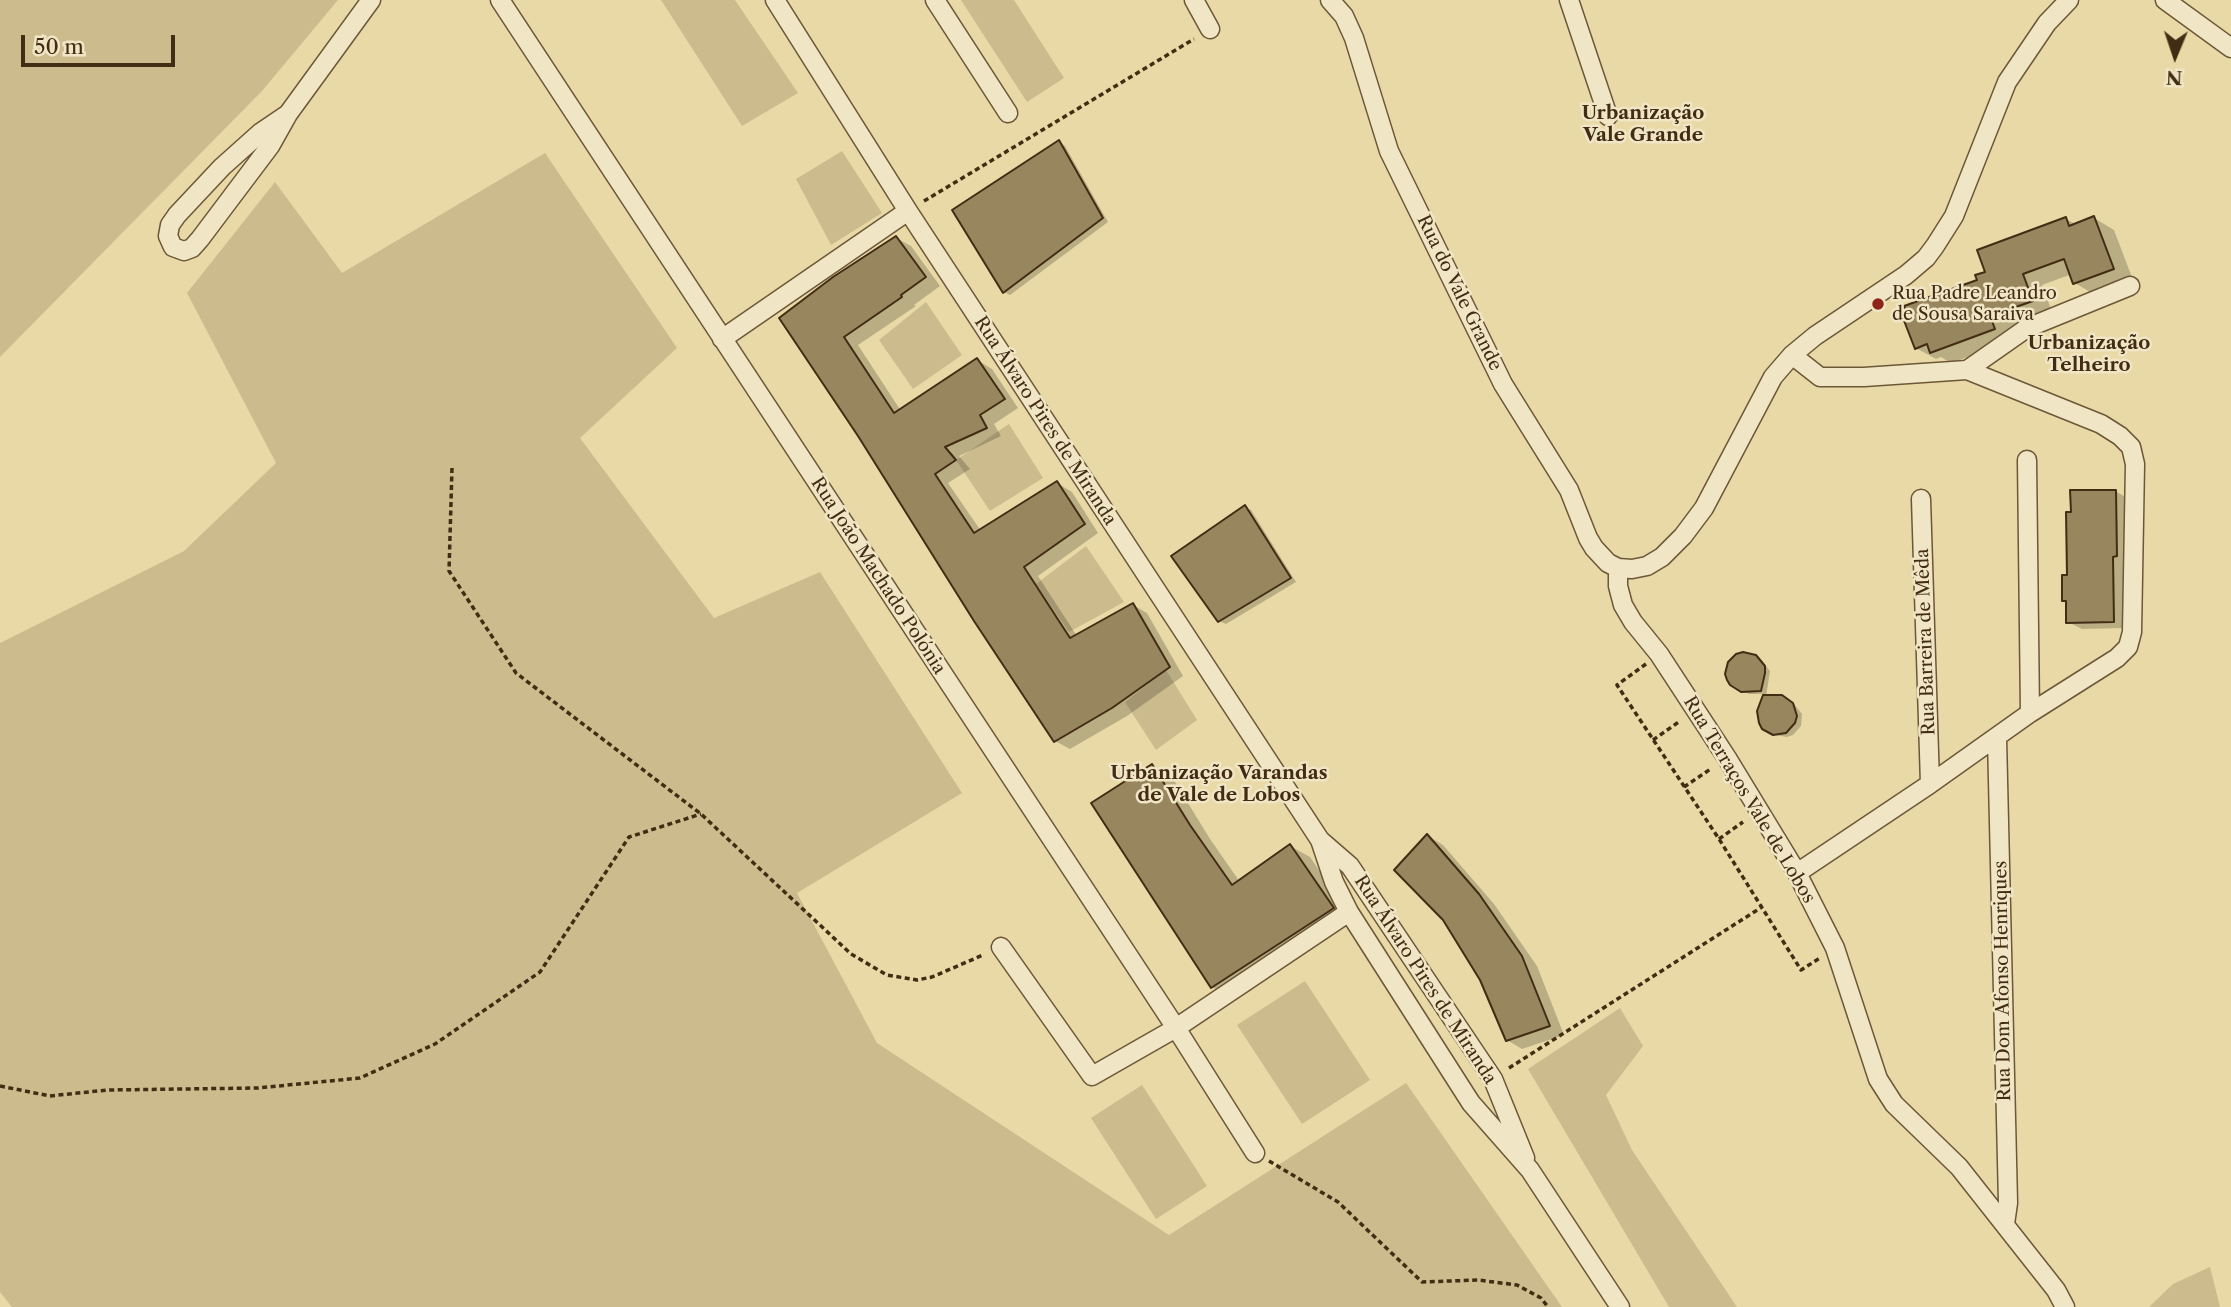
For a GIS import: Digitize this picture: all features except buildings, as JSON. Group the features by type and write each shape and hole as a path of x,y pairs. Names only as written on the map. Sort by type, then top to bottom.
{"street":[{"path":"288,114 260,133 222,167 177,215 170,225 168,236 173,247 184,251 192,248 200,239 270,146 288,114 371,0"},
{"name":"Rua João Machado Polónia","path":"500,0 1176,1028 1255,1153"},
{"name":"Rua Álvaro Pires de Miranda","path":"775,0 908,211 1320,840 1334,881 1349,912 1471,1103 1530,1170 1620,1307"},
{"path":"935,0 1008,113"},
{"path":"1194,0 1210,29"},
{"name":"Rua do Vale Grande","path":"1330,0 1344,16 1354,38 1389,151 1503,384 1569,490 1588,538 1601,557 1618,568"},
{"path":"1569,0 1608,116"},
{"path":"1618,568 1647,566 1662,557 1684,536 1704,508 1773,377 1792,355 1815,336 1906,275 1930,252 1954,216 2007,82 2047,23 2069,0"},
{"path":"2165,0 2231,48"},
{"path":"722,339 908,211"},
{"path":"1967,370 2027,328 2130,286"},
{"path":"1792,355 1820,377 1967,370 2101,424 2131,447 2135,464 2132,632 2128,647 2117,658 2030,713 1797,873"},
{"path":"2027,460 2030,713"},
{"name":"Rua Barreira de Mêda","path":"1921,499 1930,784"},
{"name":"Rua Terraços Vale de Lobos","path":"1618,568 1618,586 1623,605 1659,654 1727,758 1797,873 1835,948 1878,1079 1894,1104 1959,1167 2056,1290 2065,1307"},
{"name":"Rua Dom Afonso Henriques","path":"1997,738 2008,1177 2005,1224"},
{"name":"Rua Álvaro Pires de Miranda","path":"1320,840 1350,866 1493,1079 1530,1170"},
{"path":"1002,947 1092,1076 1176,1028 1349,912"}],"path":[{"path":"908,211 1210,29"},
{"path":"452,468 449,571 516,673 701,814 851,954 887,975 917,980 932,977 1002,947"},
{"path":"1659,654 1617,685 1719,839 1801,970 1835,948"},
{"path":"1653,740 1695,711"},
{"path":"1685,787 1727,758"},
{"path":"1719,839 1759,812"},
{"path":"0,1086 50,1096 107,1090 258,1088 360,1078 435,1044 540,972 629,837 701,814"},
{"path":"1493,1079 1762,907"},
{"path":"1255,1153 1338,1202 1422,1282 1478,1280 1517,1285 1542,1298 1548,1307"}],"shaded area":[{"path":"0,0 338,0 262,91 0,357"},
{"path":"661,0 735,0 798,93 742,126"},
{"path":"961,0 1014,0 1064,78 1027,102"},
{"path":"842,151 882,213 831,245 796,179"},
{"path":"545,153 677,348 580,438 714,618 820,572 962,793 797,893 877,1043 1169,1235 1406,1083 1562,1307 12,1307 0,1292 0,643 184,551 276,463 187,293 275,182 342,273"},
{"path":"926,302 962,355 913,389 879,340"},
{"path":"1009,424 1043,478 990,511 956,460"},
{"path":"1086,546 1124,602 1069,632 1036,584"},
{"path":"1166,670 1197,720 1156,750 1125,702"},
{"path":"1305,981 1370,1080 1302,1124 1237,1025"},
{"path":"1620,1008 1643,1046 1606,1095 1632,1150 1737,1307 1669,1307 1528,1069"},
{"path":"1142,1085 1207,1186 1156,1219 1091,1118"},
{"path":"2210,1267 2220,1307 2149,1307 2173,1284"}],"place":[{"name":"Rua Padre Leandro de Sousa Saraiva","path":"1878,304"}],"district":[{"name":"Urbanização Vale Grande","path":"1643,125"},
{"name":"Urbanização Telheiro","path":"2089,355"},
{"name":"Urbanização Varandas de Vale de Lobos","path":"1219,785"}]}
